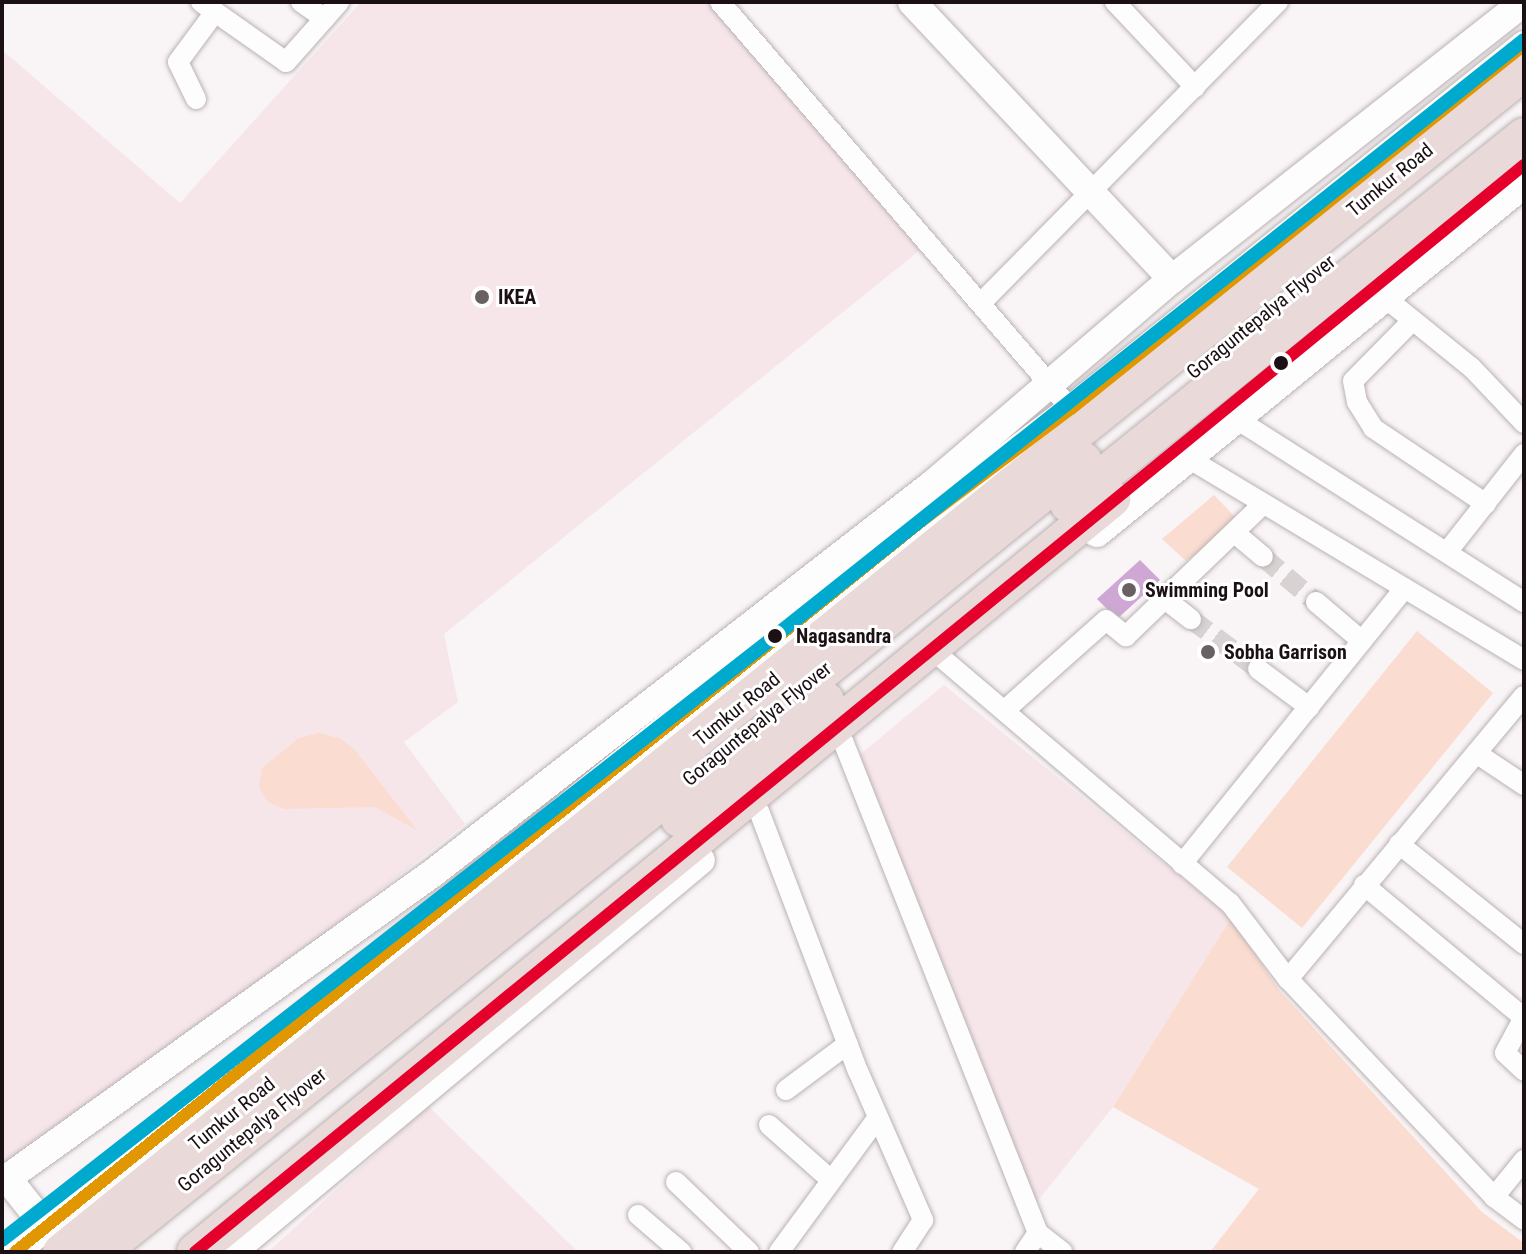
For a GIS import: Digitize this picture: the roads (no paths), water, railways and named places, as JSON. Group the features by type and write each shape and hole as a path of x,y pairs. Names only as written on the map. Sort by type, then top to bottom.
{"highway":[{"name":"Tumkur Road","path":"53,1239 1524,72"},
{"name":"Goraguntepalya Flyover","path":"101,1252 1524,104"},
{"name":"Goraguntepalya Flyover","path":"139,1252 1524,136"},
{"path":"195,1252 1524,165"}],"street":[{"path":"301,2 325,19"},
{"path":"196,99 178,62 208,7 286,62 339,2"},
{"path":"912,2 1172,279"},
{"path":"1115,2 1195,87"},
{"path":"53,1239 5,1180 433,873 934,483 1048,382 1172,279 1524,2"},
{"path":"726,4 1071,409"},
{"path":"981,303 1195,87 1269,5"},
{"path":"15,1252 53,1239 923,520 1071,409 1524,45"},
{"path":"232,1252 843,741 1383,296 1524,184"},
{"path":"1383,296 1410,323 1472,368 1524,423"},
{"path":"1410,323 1353,381 1357,402 1373,428 1486,504"},
{"path":"1235,418 1524,602"},
{"path":"1447,552 1524,454"},
{"path":"1188,458 1524,660"},
{"path":"1005,710 1106,620 1126,636 1236,534 1263,504"},
{"path":"1236,534 1263,557"},
{"path":"1182,864 1404,589"},
{"path":"1165,599 1191,619"},
{"path":"1316,602 1362,641"},
{"path":"943,659 1230,903 1288,979 1494,1197 1523,1219"},
{"path":"1258,669 1309,707"},
{"path":"1288,979 1524,696"},
{"path":"843,741 1038,1233 1062,1252"},
{"path":"1476,753 1524,785"},
{"path":"759,811 848,1044 923,1220 902,1252"},
{"path":"1399,844 1524,944"},
{"path":"1364,885 1523,1020 1505,1053 1524,1071"},
{"path":"786,1090 848,1044"},
{"path":"779,1252 878,1117"},
{"path":"769,1125 830,1179"},
{"path":"1494,1197 1524,1160"},
{"path":"676,1182 749,1252"},
{"path":"638,1215 681,1252"},
{"path":"1025,1252 1038,1233"}],"tunnel":[{"path":"1263,557 1316,602"},
{"path":"1191,619 1258,669"}],"place":[{"name":"IKEA","path":"482,297"},
{"name":"Swimming Pool","path":"1129,590"},
{"name":"Nagasandra","path":"775,636"},
{"name":"Sobha Garrison","path":"1208,652"}]}
